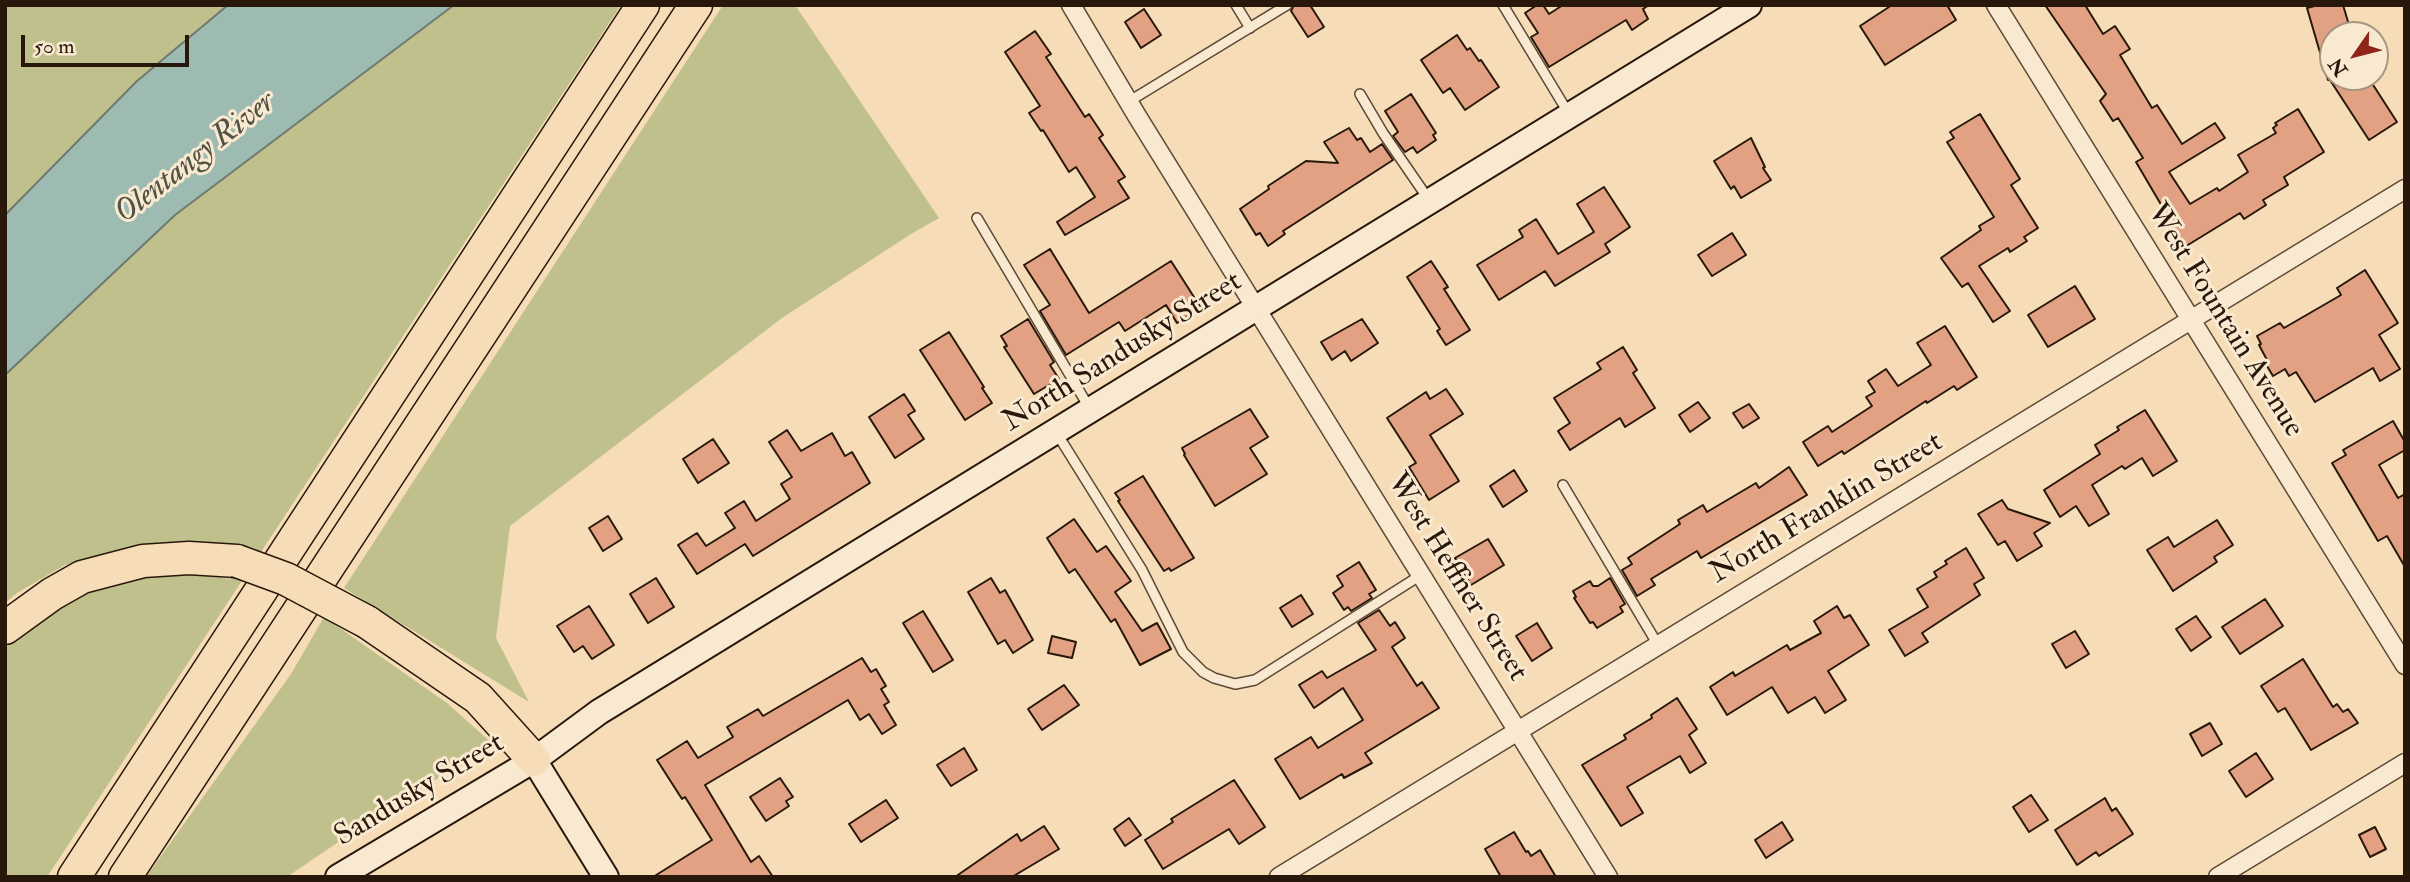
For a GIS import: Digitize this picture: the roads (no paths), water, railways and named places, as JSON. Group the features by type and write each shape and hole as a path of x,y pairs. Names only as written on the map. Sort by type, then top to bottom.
{"highway":[{"path":"74,877 643,5"},
{"path":"125,877 695,5"},
{"path":"5,628 52,594 82,577 143,561 189,558 237,561 286,579 367,622 478,698 534,760"}],"street":[{"name":"West Heffner Street","path":"1071,5 1128,102 1608,877"},
{"name":"North Sandusky Street","path":"534,760 599,712 1749,5"},
{"name":"West Fountain Avenue","path":"1996,5 2405,666"},
{"name":"North Franklin Street","path":"1279,877 2405,189"},
{"name":"Sandusky Street","path":"350,874 534,760"},
{"path":"534,760 606,877"},
{"path":"2218,877 2405,763"}],"lane":[{"path":"1236,5 1250,28"},
{"path":"1128,102 1287,5"},
{"path":"1503,5 1570,115"},
{"path":"1360,94 1430,202"},
{"path":"977,218 1091,410"},
{"path":"1056,432 1142,570 1183,652 1203,672 1214,678 1235,684 1255,680 1421,575"},
{"path":"1563,485 1658,645"}],"water":[{"name":"Olentangy River","path":"228,5 454,5 175,215 5,375 5,215 137,81"}]}
